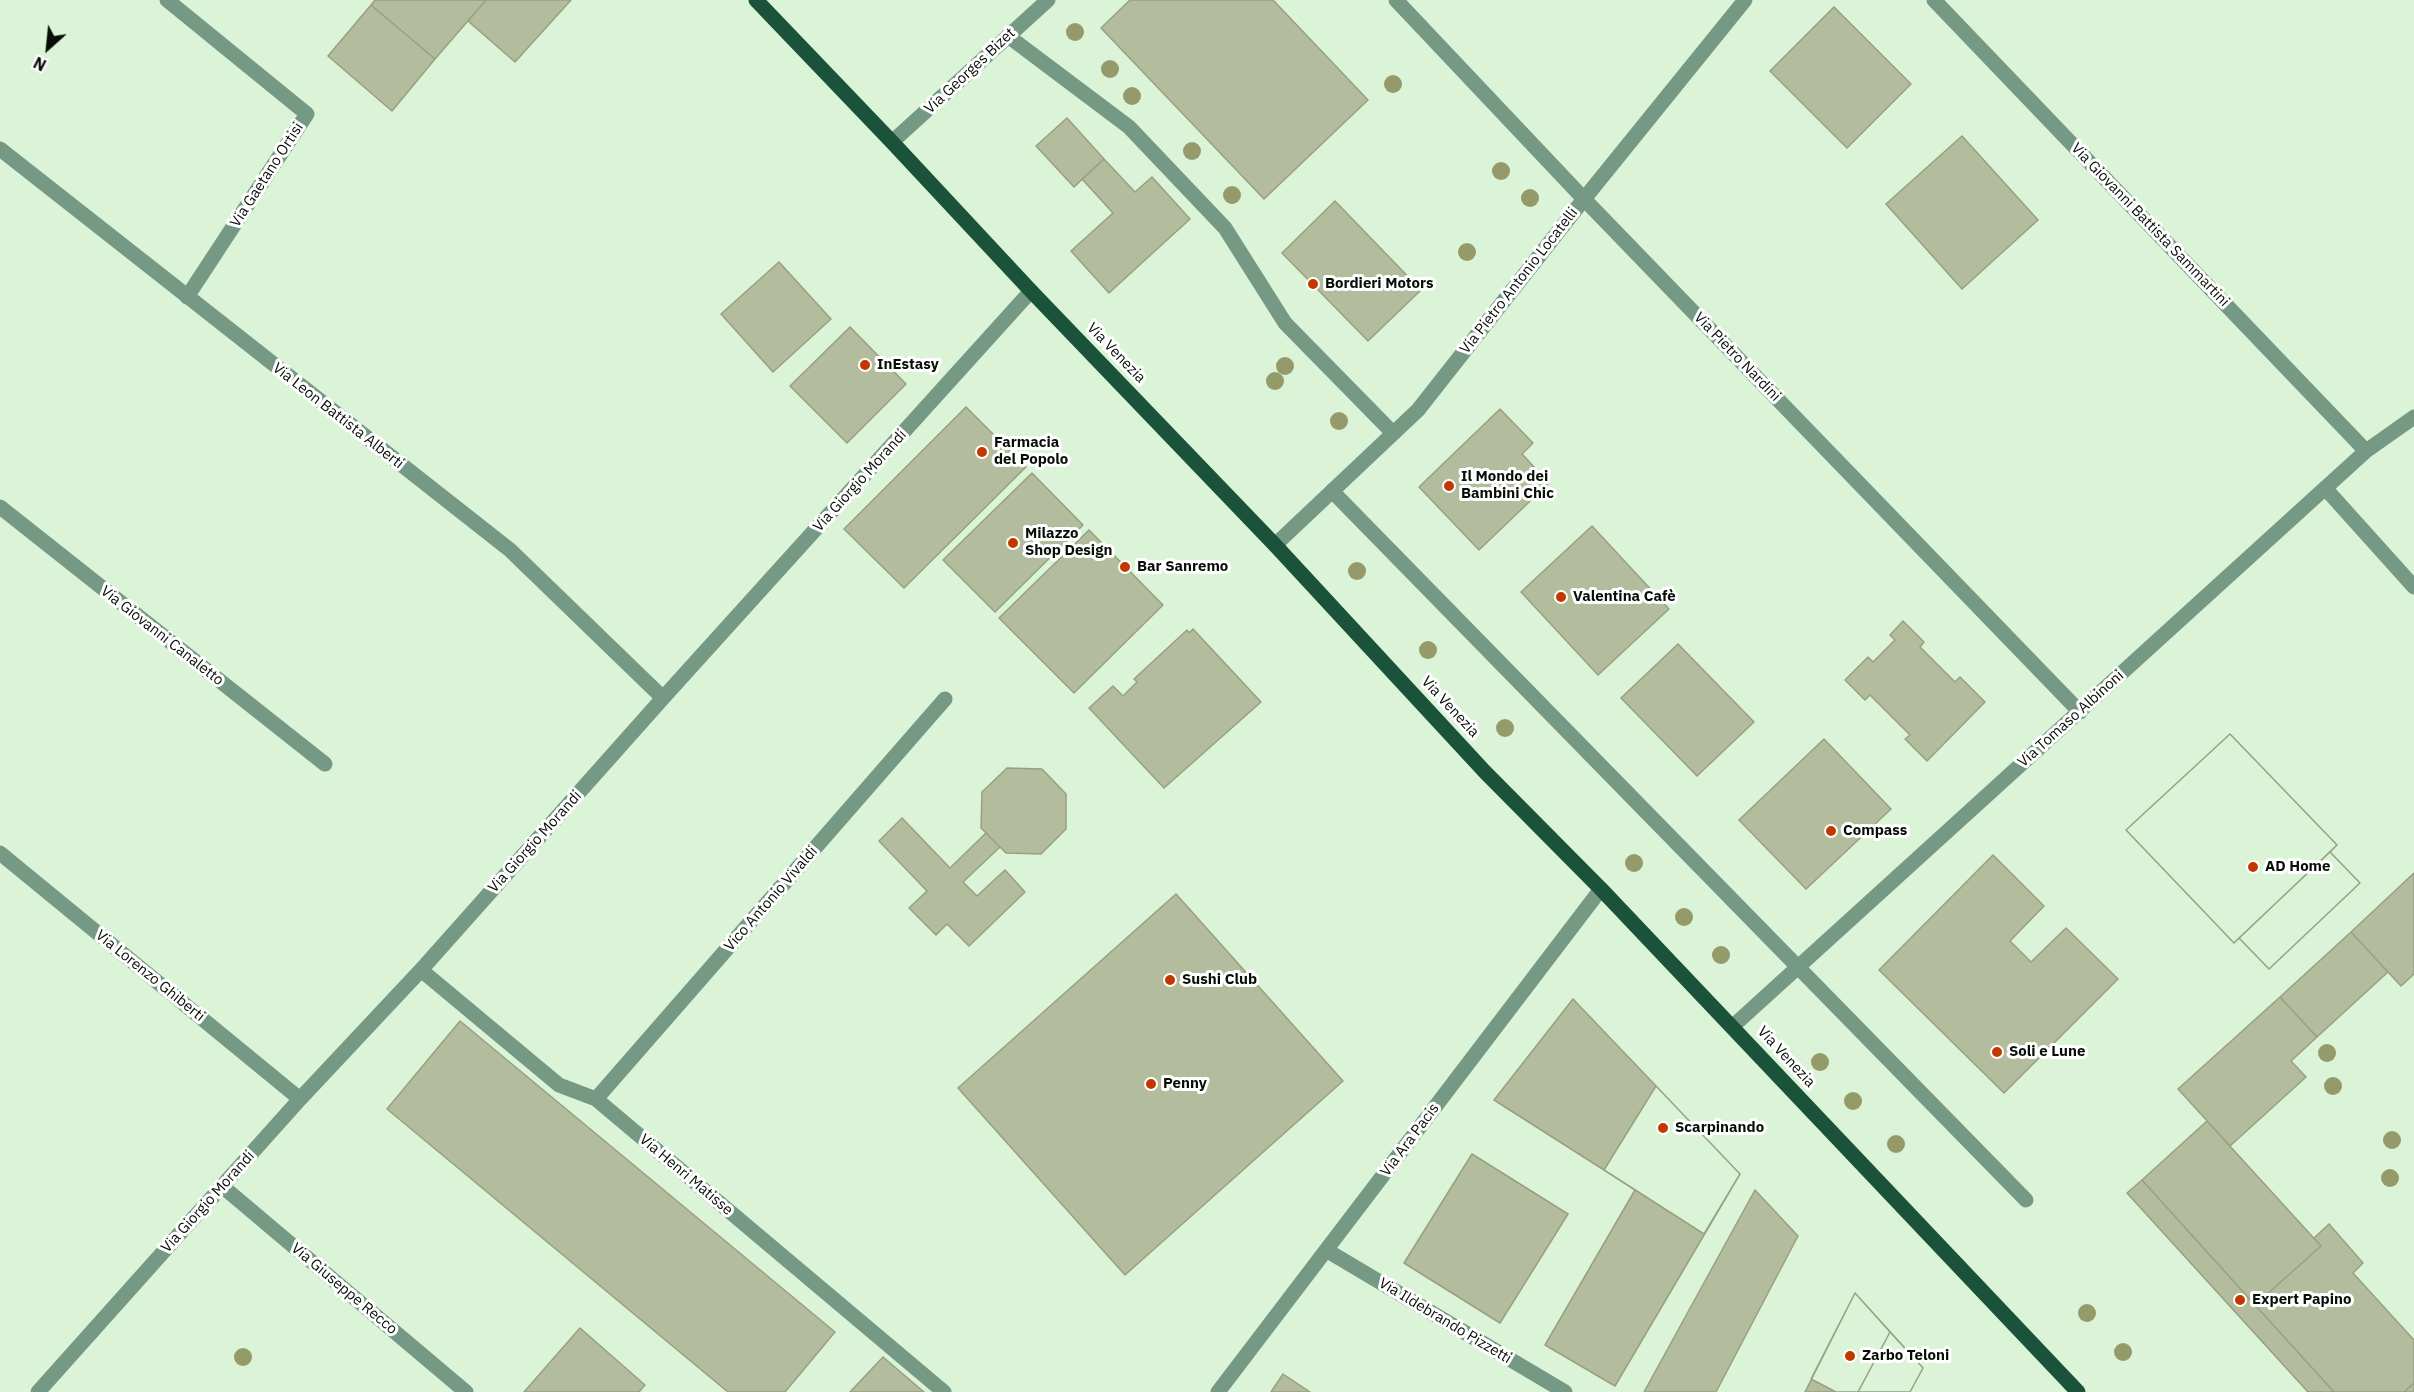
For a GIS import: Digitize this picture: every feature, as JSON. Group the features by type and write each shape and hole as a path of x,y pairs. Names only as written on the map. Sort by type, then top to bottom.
{"main road":[{"path":"756,0 798,43"},
{"path":"772,0 798,43"},
{"name":"Via Venezia","path":"798,43 1031,291 1275,545 1485,772 1601,889 2078,1392"}],"street":[{"name":"Via Gaetano Ortisi","path":"167,0 307,114 187,297"},
{"name":"Via Georges Bizet","path":"892,142 1048,0"},
{"name":"Via Pietro Nardini","path":"1396,0 1584,199 2080,711"},
{"name":"Via Pietro Antonio Locatelli","path":"1275,545 1418,410 1745,0"},
{"name":"Via Giovanni Battista Sammartini","path":"1934,0 2366,451"},
{"path":"1008,36 1129,127 1225,228 1286,323 1393,434"},
{"name":"Via Leon Battista Alberti","path":"0,149 510,550 663,698"},
{"name":"Via Giorgio Morandi","path":"38,1392 1031,291"},
{"name":"Via Tomaso Albinoni","path":"1732,1027 2366,451 2414,417"},
{"path":"2325,488 2414,588"},
{"path":"1332,491 2026,1200"},
{"name":"Via Giovanni Canaletto","path":"0,507 325,764"},
{"name":"Vico Antonio Vivaldi","path":"596,1099 945,699"},
{"name":"Via Lorenzo Ghiberti","path":"0,853 300,1099"},
{"name":"Via Ara Pacis","path":"1218,1392 1601,889"},
{"name":"Via Henri Matisse","path":"421,970 559,1085 596,1099 944,1392"},
{"name":"Via Giuseppe Recco","path":"222,1186 466,1392"},
{"name":"Via Ildebrando Pizzetti","path":"1326,1250 1565,1392"}],"building":[{"path":"375,0 486,0 435,59 371,5"},
{"path":"486,0 571,0 515,62 468,21"},
{"path":"1130,0 1273,0 1368,100 1264,199 1101,28"},
{"path":"371,5 435,59 392,111 328,56"},
{"path":"1834,7 1911,84 1847,148 1770,71"},
{"path":"1067,118 1104,159 1074,187 1036,146"},
{"path":"1962,136 2038,220 1962,289 1886,204"},
{"path":"1104,159 1135,192 1152,177 1190,219 1109,293 1071,251 1113,213 1082,179"},
{"path":"1335,201 1421,290 1368,341 1282,253"},
{"path":"779,262 831,319 773,372 721,314"},
{"path":"850,327 906,384 847,443 790,386"},
{"path":"966,407 1026,467 904,588 844,529"},
{"path":"1500,409 1533,443 1522,454 1549,483 1479,550 1419,487"},
{"path":"1032,473 1083,525 995,612 943,560"},
{"path":"1592,526 1669,609 1598,675 1521,592"},
{"path":"1089,530 1163,605 1074,693 999,618"},
{"path":"1903,621 1924,642 1920,647 1955,682 1960,677 1985,702 1927,761 1905,739 1910,735 1870,695 1865,700 1845,680 1868,657 1873,662 1895,640 1890,635"},
{"path":"1193,629 1261,702 1164,788 1089,708 1113,686 1123,696 1137,682 1134,679 1187,630 1189,633"},
{"path":"1678,644 1754,722 1697,776 1621,698"},
{"name":"AD Home","path":"2230,734 2337,845 2234,943 2126,830"},
{"name":"AD Home","path":"2230,734 2337,845 2330,852 2360,883 2269,969 2239,938 2234,943 2126,830"},
{"path":"1824,739 1891,809 1806,889 1739,820"},
{"path":"1007,768 1042,769 1066,794 1066,829 1041,854 1006,853 981,828 982,792"},
{"path":"902,818 950,868 986,833 1000,847 963,882 977,896 1005,870 1025,892 969,946 947,924 936,935 909,908 927,891 879,841"},
{"path":"2330,852 2360,883 2269,969 2239,938"},
{"path":"1993,855 2044,906 2010,941 2031,962 2066,928 2118,979 2004,1093 1879,970"},
{"path":"2414,873 2414,974 2401,986 2351,932"},
{"name":"Penny","path":"1176,894 1343,1081 1125,1275 958,1088"},
{"path":"2351,932 2388,972 2317,1037 2280,997"},
{"path":"2280,997 2317,1037 2291,1061 2306,1077 2230,1146 2178,1089"},
{"path":"1573,999 1656,1086 1604,1170 1494,1100"},
{"path":"460,1021 835,1332 785,1392 728,1392 387,1109"},
{"path":"1656,1086 1740,1174 1615,1386 1545,1345 1635,1190 1604,1170"},
{"name":"Scarpinando","path":"1656,1086 1740,1174 1704,1234 1604,1170"},
{"path":"2207,1121 2321,1246 2255,1305 2142,1180"},
{"path":"1472,1154 1568,1214 1500,1323 1404,1263"},
{"path":"2142,1180 2334,1392 2308,1392 2127,1193"},
{"path":"1755,1190 1798,1236 1716,1392 1644,1392"},
{"path":"2329,1224 2363,1263 2353,1273 2414,1340 2414,1383 2404,1392 2334,1392 2255,1305 2321,1246 2314,1238"},
{"name":"Zarbo Teloni","path":"1855,1293 1923,1368 1910,1392 1805,1392"},
{"name":"Zarbo Teloni","path":"1855,1293 1890,1332 1858,1392 1836,1392 1811,1379"},
{"path":"580,1328 645,1385 639,1392 524,1392"},
{"path":"1890,1332 1923,1368 1910,1392 1858,1392"},
{"path":"883,1357 924,1392 850,1392"},
{"path":"1283,1374 1310,1392 1271,1392"},
{"path":"2414,1383 2414,1392 2404,1392"}],"place":[{"name":"Bordieri Motors","path":"1313,284"},
{"name":"InEstasy","path":"865,365"},
{"name":"Farmacia del Popolo","path":"982,452"},
{"name":"Il Mondo dei Bambini Chic","path":"1449,486"},
{"name":"Milazzo Shop Design","path":"1013,543"},
{"name":"Bar Sanremo","path":"1125,567"},
{"name":"Valentina Cafè","path":"1561,597"},
{"name":"Compass","path":"1831,831"},
{"name":"AD Home","path":"2253,867"},
{"name":"Sushi Club","path":"1170,980"},
{"name":"Soli e Lune","path":"1997,1052"},
{"name":"Penny","path":"1151,1084"},
{"name":"Scarpinando","path":"1663,1128"},
{"name":"Expert Papino","path":"2240,1300"},
{"name":"Zarbo Teloni","path":"1850,1356"}]}
